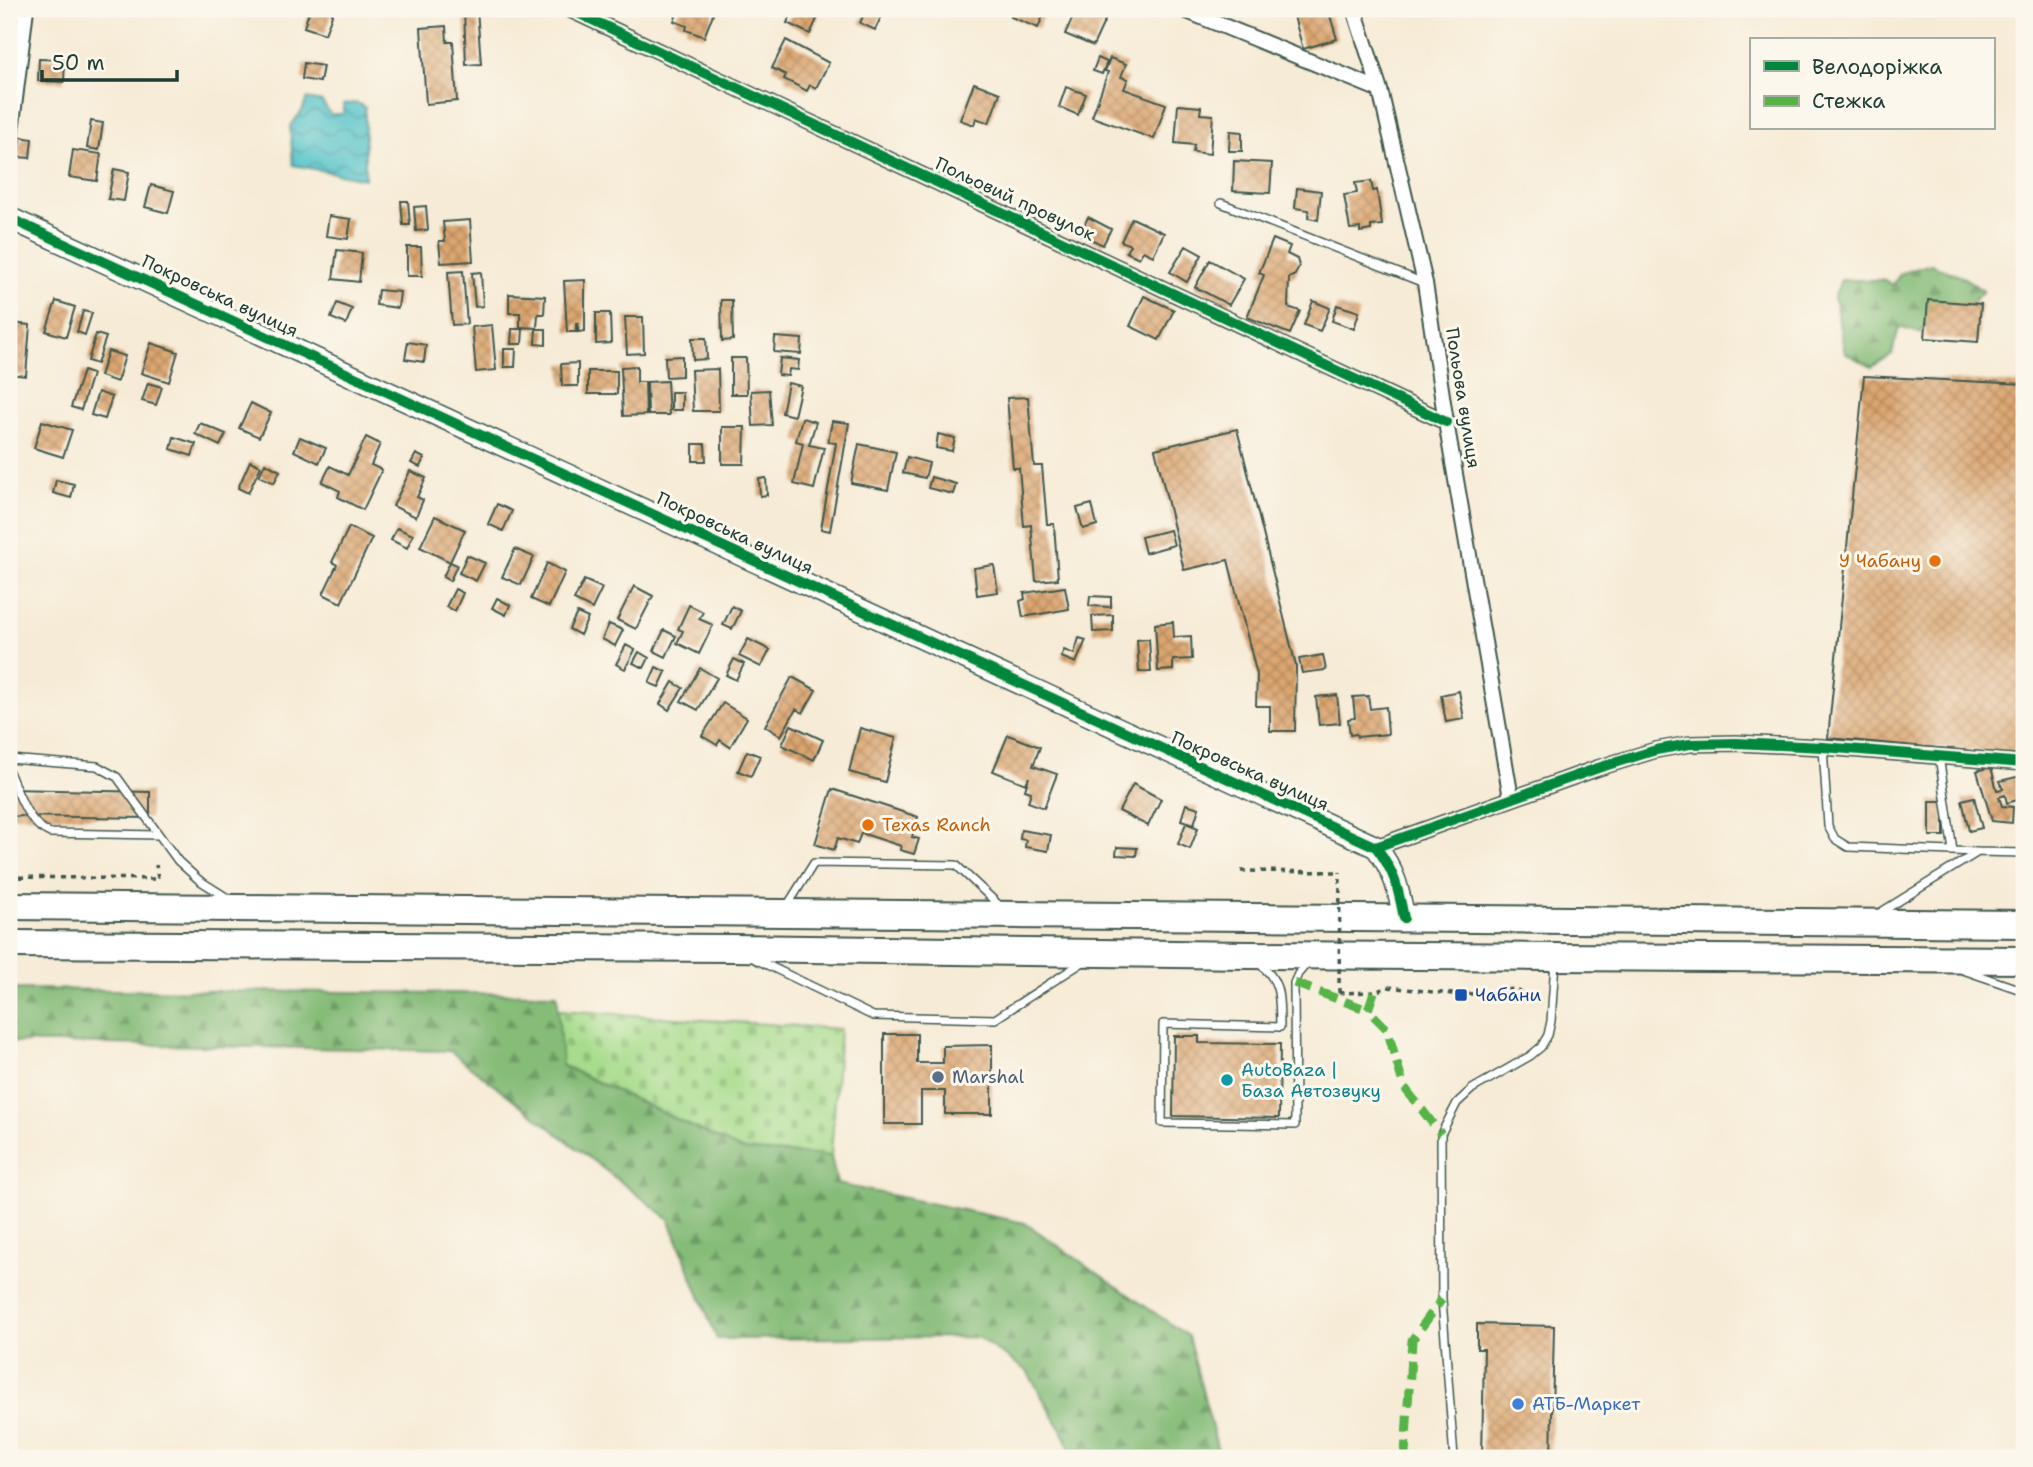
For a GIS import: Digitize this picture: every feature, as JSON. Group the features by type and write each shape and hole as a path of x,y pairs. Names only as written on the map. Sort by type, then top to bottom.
{"highway":[{"path":"9,906 2024,924"},
{"path":"9,944 732,948 1248,956 2024,960"}],"street":[{"path":"9,148 26,9"},
{"name":"Польовий провулок","path":"569,9 1446,422"},
{"path":"1182,9 1380,90"},
{"name":"Польова вулиця","path":"1354,9 1380,90 1425,283 1446,422 1511,798"},
{"name":"Покровська вулиця","path":"9,218 1376,847"},
{"path":"1404,918 1390,866 1376,847 1511,798 1656,750 1690,744 1736,743 2024,762"}],"lane":[{"path":"1221,203 1425,283"},
{"path":"1823,747 1828,826 1835,839 1848,847 2024,853"},
{"path":"1939,755 1953,851"},
{"path":"9,759 97,766 117,777 178,861 199,880 244,909"},
{"path":"9,772 30,818 40,829 50,833 158,835"},
{"path":"1865,923 1978,852"},
{"path":"782,913 814,863 956,865 1009,914"},
{"path":"732,948 873,1016 995,1019 1097,953"},
{"path":"1248,956 1267,971 1278,986 1280,1027 1163,1024 1162,1123 1295,1125 1294,982 1306,964 1318,955"},
{"path":"1454,1458 1442,1299 1441,1134 1450,1114 1464,1096 1530,1056 1541,1046 1548,1035 1555,957"},
{"path":"1933,960 2024,990"}],"path":[{"path":"9,877 158,879 156,865"},
{"path":"1241,871 1340,872 1339,993 1374,992 1388,987 1461,995 1514,989 1536,999 1548,1035"}],"green space":[{"path":"1931,264 1966,279 1983,291 1963,312 1931,315 1920,333 1899,327 1892,354 1872,367 1845,353 1834,297 1841,280 1885,280 1892,285 1901,273"},
{"path":"9,989 557,994 563,1066 742,1150 831,1156 837,1184 1025,1223 1188,1336 1220,1458 1072,1458 1066,1438 1027,1371 977,1337 717,1339 669,1219 450,1051 9,1042"},
{"path":"558,1010 840,1029 831,1156 742,1150 562,1065"}],"water":[{"path":"307,99 322,102 330,114 343,114 343,104 357,103 365,107 365,179 293,165 290,126 302,111"}],"building":[{"path":"310,9 334,9 325,34 304,27"},
{"path":"464,9 477,9 481,64 466,65"},
{"path":"679,9 715,9 704,37 686,30 687,26 674,21"},
{"path":"793,9 815,9 813,12 819,15 810,34 787,23"},
{"path":"866,9 885,9 875,30 860,23"},
{"path":"1014,9 1046,9 1038,28 1011,17"},
{"path":"1073,9 1110,9 1093,46 1065,34 1073,17 1069,16"},
{"path":"1292,9 1328,9 1337,39 1303,49"},
{"path":"446,26 447,42 453,42 457,101 426,104 421,28"},
{"path":"786,40 829,63 816,88 810,85 807,91 784,79 786,75 772,68"},
{"path":"1098,58 1107,62 1102,74 1093,71"},
{"path":"1110,58 1126,64 1121,77 1128,79 1124,89 1166,104 1154,139 1092,117 1108,72 1105,71"},
{"path":"39,59 65,60 64,82 38,81"},
{"path":"304,63 323,66 320,82 302,79"},
{"path":"974,83 1000,93 989,123 976,118 974,125 960,120"},
{"path":"1066,87 1086,94 1078,115 1059,107"},
{"path":"1178,105 1201,107 1200,114 1213,115 1210,154 1193,152 1194,145 1175,143"},
{"path":"91,121 103,123 99,150 87,148"},
{"path":"1230,131 1242,132 1242,151 1229,151"},
{"path":"21,137 32,139 30,158 18,157"},
{"path":"73,150 101,154 97,181 69,177"},
{"path":"1234,161 1272,163 1270,193 1233,191"},
{"path":"114,169 129,172 124,201 108,199"},
{"path":"1371,181 1373,191 1377,190 1382,225 1371,226 1371,230 1360,232 1360,228 1350,229 1344,195 1357,193 1355,183"},
{"path":"151,185 174,191 168,213 145,207"},
{"path":"1297,188 1321,191 1318,220 1308,218 1309,210 1295,208"},
{"path":"401,201 408,201 410,225 403,225"},
{"path":"426,206 428,230 416,231 414,207"},
{"path":"329,216 351,219 348,239 326,236"},
{"path":"1088,217 1111,229 1103,245 1080,234"},
{"path":"1132,218 1164,233 1153,256 1143,251 1139,258 1126,252 1130,245 1121,241"},
{"path":"470,220 473,261 441,263 439,241 445,241 443,222"},
{"path":"1273,239 1290,246 1287,254 1297,259 1299,266 1295,275 1289,278 1288,307 1300,311 1290,334 1247,317 1264,275 1259,273"},
{"path":"1186,246 1202,255 1187,282 1170,272"},
{"path":"407,247 421,247 422,276 407,276"},
{"path":"337,250 362,253 359,282 333,279"},
{"path":"1210,260 1244,279 1229,305 1195,287"},
{"path":"463,271 467,324 452,325 448,272"},
{"path":"481,272 483,306 475,307 472,273"},
{"path":"585,280 585,331 578,332 576,324 576,332 567,332 564,281"},
{"path":"378,290 400,292 398,308 376,305"},
{"path":"509,294 545,296 544,314 538,314 537,328 520,327 520,313 509,313"},
{"path":"1144,296 1174,310 1159,340 1130,326"},
{"path":"721,300 732,300 733,340 722,341"},
{"path":"1928,300 1981,304 1978,342 1925,338"},
{"path":"56,301 75,307 66,337 46,331"},
{"path":"1313,301 1330,308 1320,331 1304,325"},
{"path":"337,303 352,309 346,324 331,318"},
{"path":"1337,305 1359,312 1354,329 1332,321"},
{"path":"83,311 92,313 85,335 77,332"},
{"path":"596,313 610,313 611,343 596,344"},
{"path":"625,317 643,317 644,353 627,354"},
{"path":"9,323 30,325 26,376 9,374"},
{"path":"492,325 496,370 476,372 472,327"},
{"path":"512,329 523,329 522,344 511,344"},
{"path":"536,329 546,329 546,345 535,344"},
{"path":"96,334 106,337 97,364 88,361"},
{"path":"775,337 802,339 801,354 774,352"},
{"path":"692,338 706,338 707,359 693,360"},
{"path":"408,342 426,345 424,362 405,359"},
{"path":"151,343 178,352 169,382 141,373"},
{"path":"504,349 516,349 515,367 504,367"},
{"path":"108,351 125,356 117,382 100,376"},
{"path":"682,356 682,376 666,377 665,357"},
{"path":"731,358 746,358 747,394 731,394"},
{"path":"780,358 799,360 798,370 789,369 788,376 778,375"},
{"path":"578,363 578,386 562,386 561,364"},
{"path":"637,366 637,382 645,382 646,415 623,416 621,367"},
{"path":"718,369 719,411 693,411 691,370"},
{"path":"83,371 92,374 81,410 71,407"},
{"path":"588,371 617,371 617,394 588,394"},
{"name":"У Чабану","path":"1864,376 2024,384 2024,756 1828,738"},
{"path":"667,381 669,415 648,415 647,382"},
{"path":"148,383 162,387 156,405 142,401"},
{"path":"788,383 801,386 794,416 782,413"},
{"path":"769,390 772,425 753,426 751,391"},
{"path":"98,392 112,397 105,419 91,415"},
{"path":"671,392 682,392 682,410 671,410"},
{"path":"1028,397 1034,466 1042,466 1047,524 1054,524 1058,579 1036,581 1031,525 1024,526 1019,468 1013,468 1007,398"},
{"path":"251,403 271,413 259,437 239,428"},
{"path":"802,418 816,422 809,445 824,448 814,489 794,484 803,443 796,441"},
{"path":"42,421 72,430 63,457 34,448"},
{"path":"832,421 849,423 830,531 821,529 836,443 828,442"},
{"path":"200,423 226,434 220,446 195,434"},
{"path":"722,427 745,427 744,464 722,464"},
{"path":"1237,429 1296,666 1295,731 1270,731 1270,706 1256,706 1257,675 1228,560 1184,570 1155,449"},
{"path":"938,434 955,438 952,451 936,448"},
{"path":"174,437 196,444 192,456 171,449"},
{"path":"300,437 326,448 319,463 294,451"},
{"path":"366,437 380,444 371,465 382,470 363,510 338,497 340,491 322,482 330,466 348,475"},
{"path":"693,444 705,444 706,461 693,461"},
{"path":"859,444 896,452 888,490 851,483"},
{"path":"416,454 424,458 420,467 411,463"},
{"path":"907,457 929,463 925,478 903,473"},
{"path":"250,461 261,466 248,493 238,488"},
{"path":"265,463 280,471 274,483 259,476"},
{"path":"410,471 426,478 417,497 423,500 416,517 393,506"},
{"path":"931,477 956,484 953,494 928,488"},
{"path":"766,478 767,495 760,496 759,479"},
{"path":"56,480 74,484 71,498 53,493"},
{"path":"497,504 512,511 503,531 488,524"},
{"path":"1092,504 1097,525 1083,529 1077,508"},
{"path":"435,516 465,530 450,562 420,547"},
{"path":"349,527 372,538 341,603 323,594 337,565 332,562"},
{"path":"397,528 413,535 407,548 391,540"},
{"path":"1170,530 1174,545 1145,553 1141,537"},
{"path":"515,549 534,557 521,585 502,577"},
{"path":"467,555 485,563 476,581 459,573"},
{"path":"450,562 457,565 450,581 443,577"},
{"path":"547,563 565,572 549,607 531,599"},
{"path":"994,565 998,592 977,595 974,568"},
{"path":"584,580 602,588 592,609 574,600"},
{"path":"634,586 653,596 636,629 617,620"},
{"path":"1065,587 1069,609 1023,617 1020,601 1025,599 1024,593"},
{"path":"455,589 463,593 455,611 446,607"},
{"path":"1090,596 1111,597 1111,607 1089,606"},
{"path":"497,598 510,605 506,615 492,608"},
{"path":"689,605 703,612 699,619 713,625 699,654 677,643 683,631 678,629"},
{"path":"732,606 741,611 732,629 723,625"},
{"path":"577,613 588,618 580,635 569,629"},
{"path":"1113,615 1113,631 1093,632 1092,616"},
{"path":"1173,622 1174,637 1191,636 1192,659 1173,660 1173,670 1158,671 1155,624"},
{"path":"609,624 623,630 615,646 602,639"},
{"path":"664,630 676,636 666,657 654,651"},
{"path":"1079,638 1086,640 1076,663 1061,657 1064,650 1074,654"},
{"path":"748,639 770,650 761,667 739,656"},
{"path":"1149,639 1151,672 1139,672 1137,640"},
{"path":"626,645 635,650 625,669 616,664"},
{"path":"639,652 649,658 644,668 633,663"},
{"path":"1323,655 1326,670 1302,673 1299,659"},
{"path":"734,659 744,664 736,680 726,675"},
{"path":"656,667 666,672 659,687 649,683"},
{"path":"700,668 717,678 698,710 681,701"},
{"path":"792,677 816,690 803,713 796,709 781,736 765,726"},
{"path":"673,682 683,688 669,710 660,704"},
{"path":"1459,691 1464,719 1446,722 1441,695"},
{"path":"1337,695 1340,723 1319,725 1316,697"},
{"path":"1368,696 1370,709 1386,707 1388,734 1357,737 1356,734 1350,735 1348,719 1355,718 1353,697"},
{"path":"723,703 747,718 730,747 720,740 717,745 702,736"},
{"path":"791,725 823,740 814,760 782,745"},
{"path":"860,728 896,738 885,782 849,772"},
{"path":"1008,735 1040,747 1033,766 1057,774 1044,808 1028,802 1031,792 1025,790 1029,777 1026,784 993,771"},
{"path":"747,751 760,756 751,776 738,771"},
{"path":"1991,767 1997,790 2003,789 2000,781 2021,776 2024,798 2007,803 2005,795 1999,797 2002,806 2013,807 2012,823 1992,821 1977,771"},
{"path":"1133,784 1161,799 1148,826 1119,811"},
{"path":"9,789 150,792 150,818 9,816"},
{"name":"Texas Ranch","path":"832,789 918,817 912,837 919,839 914,854 900,850 901,846 861,833 857,844 838,838 834,850 815,844"},
{"path":"1974,797 1982,828 1969,831 1962,800"},
{"path":"1930,801 1944,801 1944,836 1930,836"},
{"path":"1186,804 1199,808 1194,824 1181,820"},
{"path":"1186,823 1198,828 1190,849 1178,844"},
{"path":"1021,830 1051,835 1048,851 1025,847 1026,840 1020,839"},
{"path":"1117,847 1137,848 1136,856 1116,855"},
{"name":"Marshal","path":"884,1034 917,1034 917,1063 943,1063 943,1046 992,1045 992,1114 945,1114 945,1091 921,1091 921,1124 884,1124"},
{"name":"AutoBaza | База Автозвуку","path":"1174,1036 1199,1036 1199,1043 1280,1044 1279,1118 1173,1116"},
{"name":"АТБ-Маркет","path":"1477,1324 1554,1326 1551,1458 1482,1458 1484,1349 1477,1349"}],"marked path":[{"path":"1294,983 1368,1010"},
{"path":"1374,992 1368,1010 1387,1029 1404,1087 1441,1134"},
{"path":"1401,1458 1405,1454 1412,1340 1442,1299"}],"cycle path":[{"path":"569,9 1446,422"},
{"path":"9,218 1376,847 1388,864 1395,881 1404,918"},
{"path":"1376,847 1598,768 1656,750 1690,744 1823,747 2024,763"}],"place":[{"name":"У Чабану","path":"1935,561"},
{"name":"Texas Ranch","path":"868,825"},
{"name":"Чабани","path":"1461,995"},
{"name":"Marshal","path":"938,1077"},
{"name":"AutoBaza | База Автозвуку","path":"1227,1080"},
{"name":"АТБ-Маркет","path":"1518,1404"}]}
